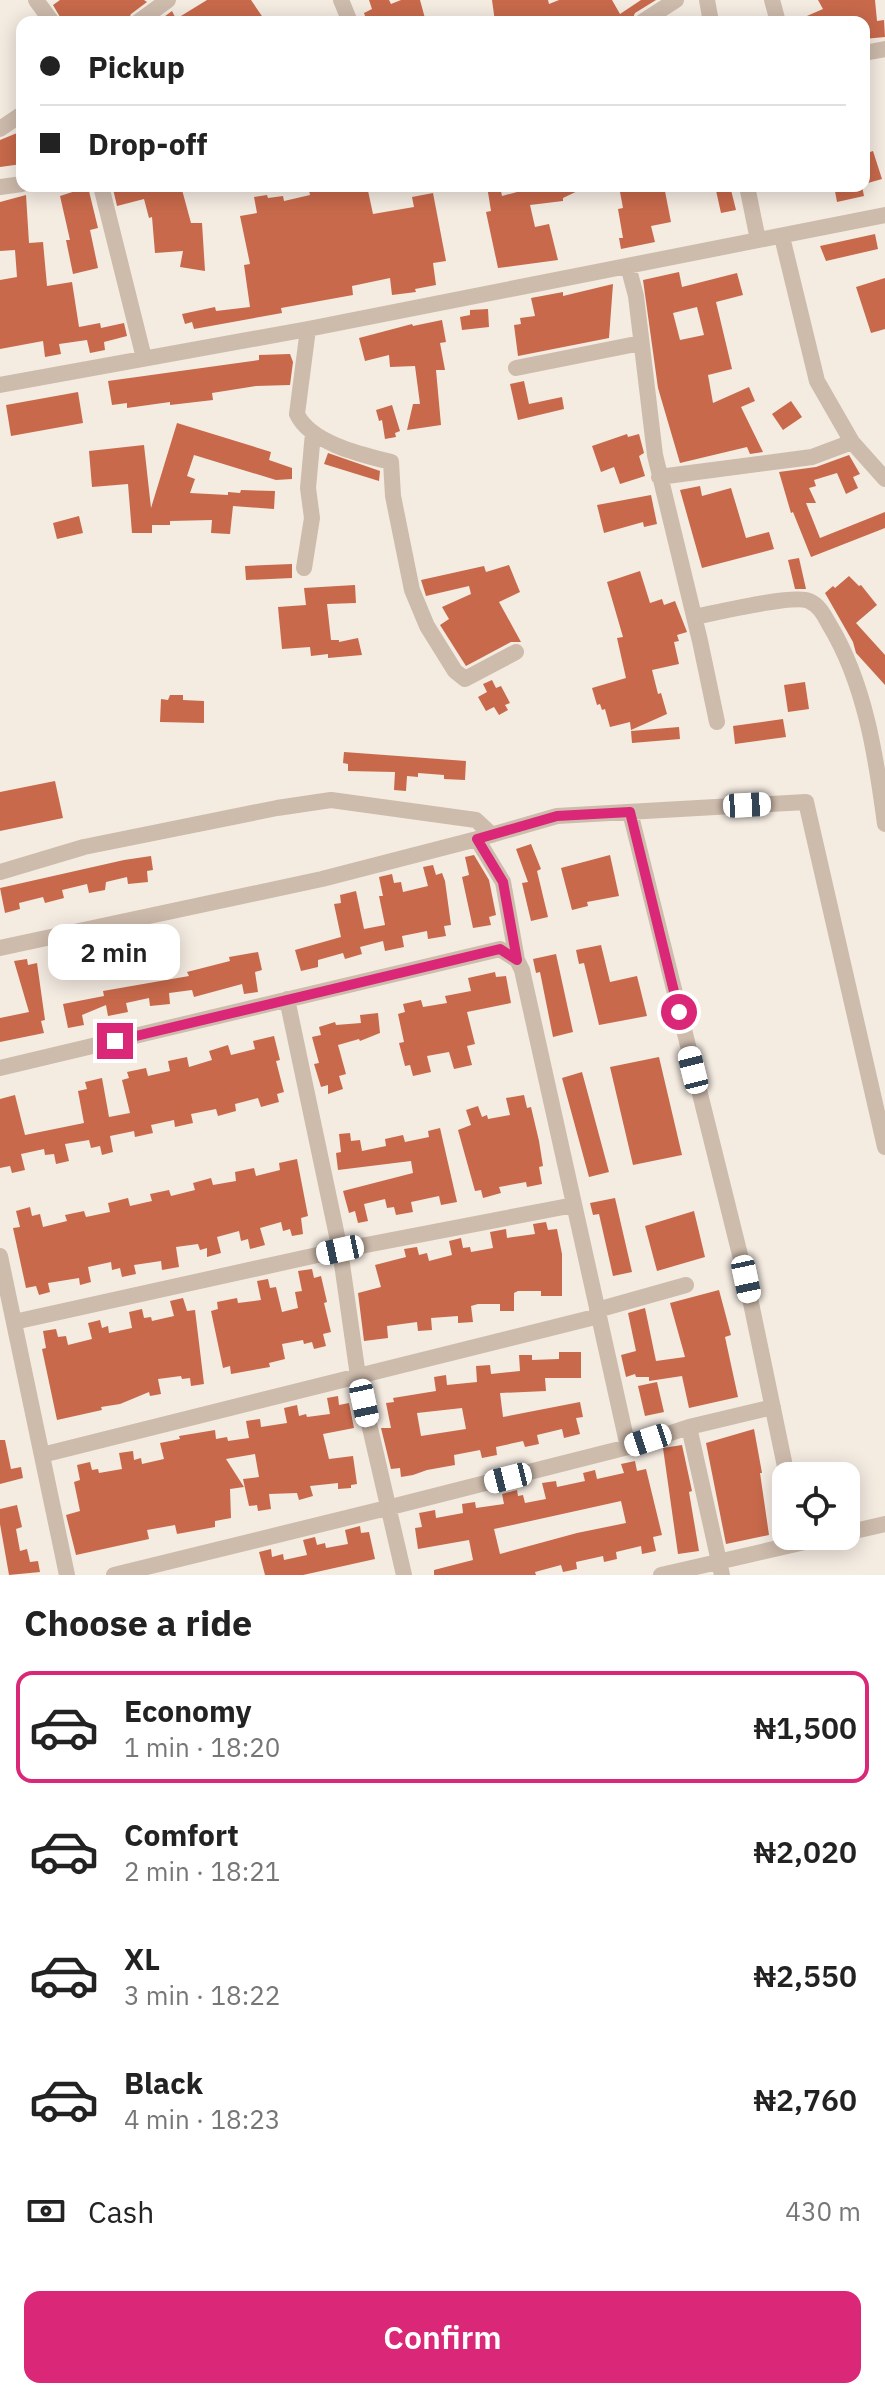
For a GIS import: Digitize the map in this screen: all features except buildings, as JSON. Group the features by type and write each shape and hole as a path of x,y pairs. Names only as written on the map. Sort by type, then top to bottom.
{"street":[{"path":"146,16 167,0"},
{"path":"651,16 676,0"},
{"path":"102,192 144,358"},
{"path":"748,192 758,240"},
{"path":"0,385 308,329 885,215"},
{"path":"782,237 814,370 836,418 852,442 885,479"},
{"path":"628,266 636,296 659,477 717,722"},
{"path":"308,329 297,414 300,422 313,433 353,452 391,462 393,496 412,590 427,626 455,671 465,679 516,652"},
{"path":"516,368 641,343"},
{"path":"304,568 312,518 308,488 313,433"},
{"path":"659,477 812,457 852,442"},
{"path":"694,617 807,599 818,606 843,647 864,707 885,824"},
{"path":"0,872 84,847 331,800 476,820 503,882 517,960 522,970 628,1447"},
{"path":"0,948 322,879 557,816 806,802 885,1147"},
{"path":"630,812 746,1279 784,1462"},
{"path":"0,1068 500,949 517,960"},
{"path":"287,999 340,1250 358,1376 404,1575"},
{"path":"14,1322 340,1250 574,1205"},
{"path":"0,1256 67,1575"},
{"path":"42,1455 598,1313 686,1285"},
{"path":"114,1575 628,1447 689,1427 773,1407"},
{"path":"689,1427 720,1568"},
{"path":"860,1530 885,1524"},
{"path":"661,1575 720,1568 772,1549"}],"route":[{"path":"115,1041 500,949 517,960 503,882 477,839 557,816 630,812 679,1012"}]}
